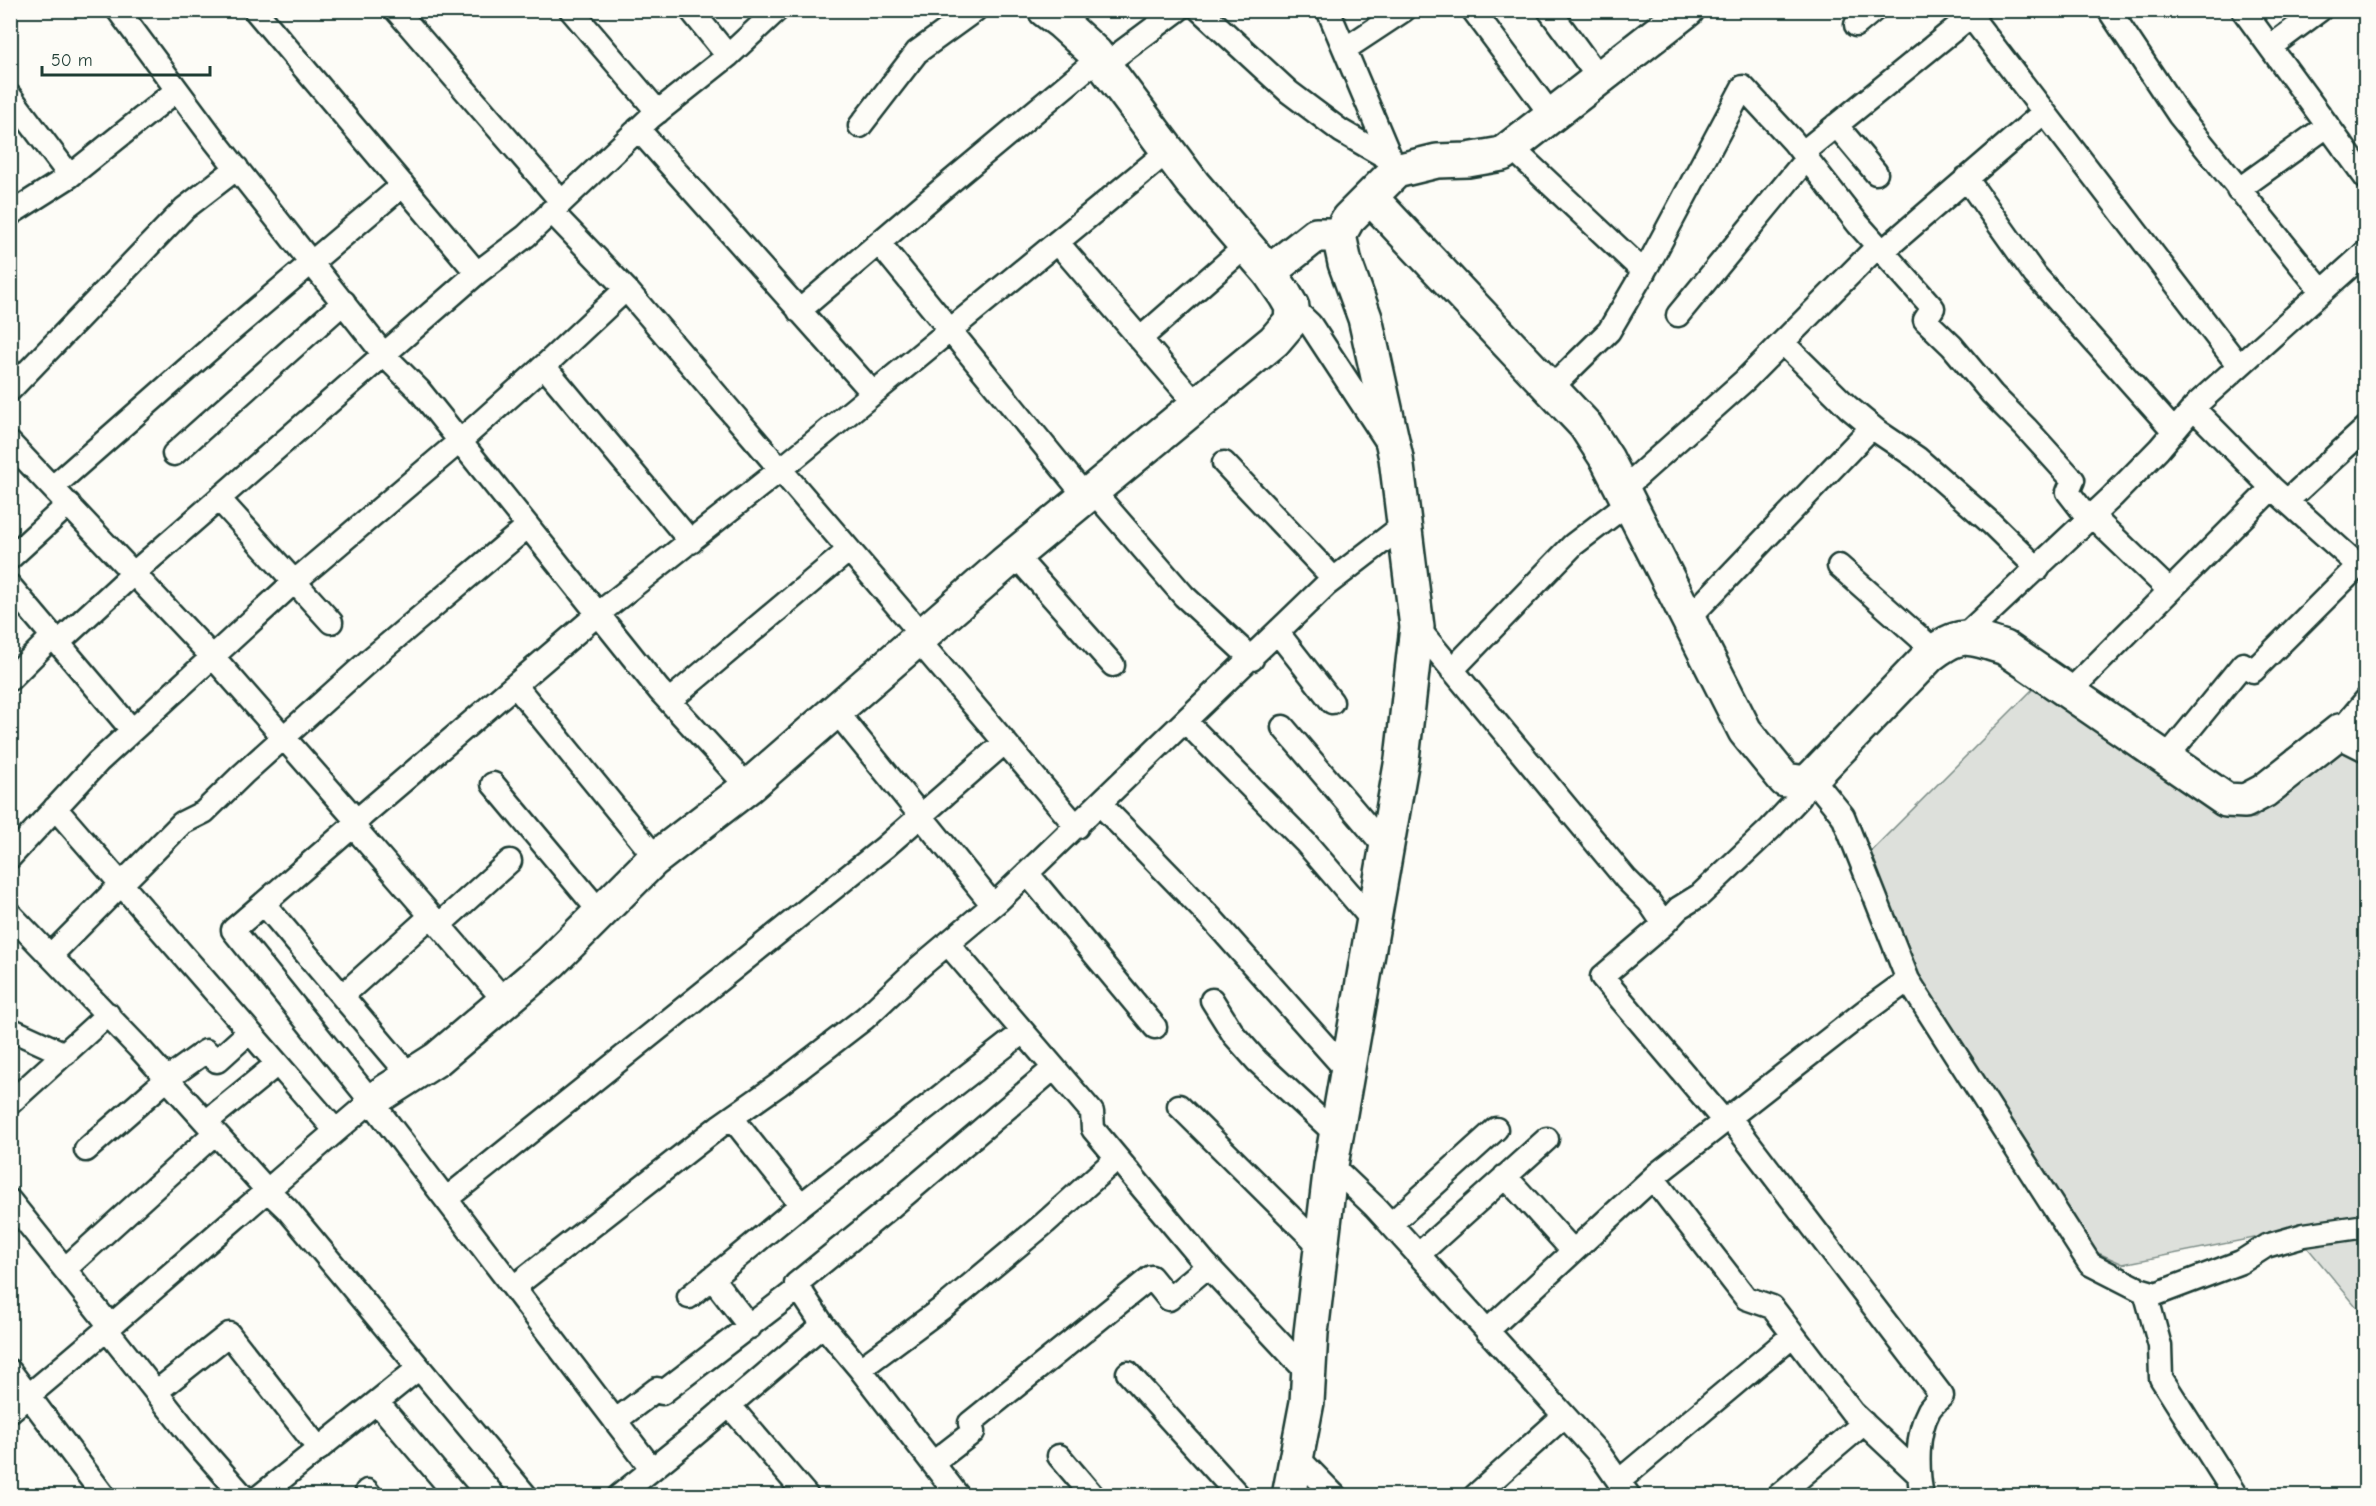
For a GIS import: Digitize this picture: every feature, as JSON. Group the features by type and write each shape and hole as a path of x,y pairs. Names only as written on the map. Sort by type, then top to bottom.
{"street":[{"path":"118,10 237,168 385,356 419,390 669,701 748,787"},
{"path":"255,10 477,273"},
{"path":"396,10 556,206 849,550 1005,742 1077,826"},
{"path":"571,10 658,112"},
{"path":"691,10 728,56"},
{"path":"10,680 385,356 477,273 526,236 638,129 728,56 777,10"},
{"path":"860,126 916,52 975,10"},
{"path":"799,311 1102,62 1178,10"},
{"path":"1200,10 1289,92 1341,131 1394,166 1468,160 1502,154 1678,13"},
{"path":"1328,10 1394,166"},
{"path":"1345,49 1404,10"},
{"path":"1473,10 1552,116"},
{"path":"1549,10 1599,78"},
{"path":"2109,10 2179,115 2321,290"},
{"path":"2243,10 2366,178"},
{"path":"2270,47 2320,10"},
{"path":"1678,315 1805,155 1971,12 2043,112 2239,366"},
{"path":"1060,14 1102,62 1193,184 1269,272 1292,307 1310,324 1395,452"},
{"path":"1551,388 1609,331 1644,272 1743,87 1805,155 1858,224 1933,308 1925,320 1952,346 1992,394 2073,480 2067,492 2090,518 2169,590"},
{"path":"10,214 69,176 177,90"},
{"path":"10,96 69,176"},
{"path":"1452,670 1573,545 1880,248 2043,112"},
{"path":"1836,126 1876,172"},
{"path":"2238,190 2327,126"},
{"path":"638,129 873,393"},
{"path":"1511,147 1644,272"},
{"path":"652,1469 371,1101 233,930 598,614 780,470 1168,151"},
{"path":"1289,1496 1307,1402 1321,1247 1334,1150 1402,759 1417,627 1395,452 1365,318 1345,263 1339,235 1348,219 1370,197 1394,166"},
{"path":"10,390 183,209 237,168"},
{"path":"1966,178 2036,275 2174,431"},
{"path":"53,487 227,334 403,185"},
{"path":"1370,197 1585,425 1606,459 1745,731 1785,780 1810,781 1844,816 1908,981 2090,1264 2145,1291 2156,1294 2241,1262 2266,1246 2304,1235 2366,1226"},
{"path":"1269,272 1316,235 1339,235"},
{"path":"1057,242 1197,405"},
{"path":"879,243 1089,494 1184,596 1252,659"},
{"path":"1140,339 1246,246"},
{"path":"1920,1485 1921,1435 1929,1409 1942,1396 1727,1119 1602,977 1664,924 1679,908 1700,895 1770,829 1800,797 1810,781 1948,645 2038,569 2174,431 2193,408 2321,290 2366,252"},
{"path":"10,856 98,762 132,730 294,582 460,441 626,289"},
{"path":"174,454 344,302"},
{"path":"10,1411 109,1329 266,1189 371,1101 437,1059 551,962 656,858 748,787 1016,555 1286,330 1291,321 1292,307"},
{"path":"1783,343 1848,407 1872,427 1917,458 1992,524 2038,569"},
{"path":"544,366 691,542"},
{"path":"2166,758 2243,664 2253,671 2362,562 2280,495 2193,408"},
{"path":"1688,619 1872,427"},
{"path":"2069,692 2169,590 2280,495 2366,428"},
{"path":"10,443 213,657 505,1001"},
{"path":"1224,463 1334,579"},
{"path":"219,499 331,622"},
{"path":"10,558 69,504"},
{"path":"514,1287 865,1018 993,905 1334,579 1404,524"},
{"path":"51,955 182,823 204,812 372,658 528,526"},
{"path":"669,701 849,550"},
{"path":"1016,555 1113,665"},
{"path":"1839,566 1948,645"},
{"path":"10,586 132,730"},
{"path":"1417,627 1626,879 1649,902 1664,924"},
{"path":"1278,633 1332,702"},
{"path":"1948,645 1970,637 2005,648 2226,800 2245,801 2353,737 2366,700"},
{"path":"515,685 656,858"},
{"path":"836,711 993,905"},
{"path":"1186,722 1306,843 1374,922"},
{"path":"1282,727 1387,849"},
{"path":"446,1199 921,816 1005,742"},
{"path":"493,784 601,913"},
{"path":"1100,804 1211,918 1348,1072"},
{"path":"55,808 336,1131"},
{"path":"343,994 510,861"},
{"path":"1027,873 1155,1027"},
{"path":"264,904 343,994 410,1076"},
{"path":"10,914 108,1014 266,1189 287,1209 526,1496"},
{"path":"948,944 1092,1112 1093,1129 1117,1158 1208,1266 1308,1373"},
{"path":"1486,1331 1653,1178 1864,1012 1908,981"},
{"path":"1212,1000 1234,1035 1334,1150 1390,1224 1601,1456 1624,1488 1793,1335"},
{"path":"10,1103 108,1014"},
{"path":"10,1029 64,1054"},
{"path":"86,1150 167,1079 206,1051 217,1061 249,1032"},
{"path":"689,1298 801,1205 1023,1032"},
{"path":"65,1269 277,1064"},
{"path":"958,1496 824,1325 796,1284 892,1206 1054,1068"},
{"path":"1179,1106 1321,1247"},
{"path":"732,1118 801,1205"},
{"path":"1390,1224 1496,1130"},
{"path":"1418,1255 1547,1138"},
{"path":"860,1369 950,1303 1045,1223 1117,1158"},
{"path":"1506,1176 1573,1251"},
{"path":"1653,1178 1746,1298 1772,1307 1852,1412 1920,1485"},
{"path":"10,1201 65,1269 156,1392 243,1496"},
{"path":"933,1463 973,1432 970,1423 1151,1277 1169,1299 1208,1266"},
{"path":"712,1278 750,1327"},
{"path":"615,1421 657,1389 662,1393 799,1288"},
{"path":"2145,1291 2160,1346 2161,1378 2236,1496"},
{"path":"619,1496 824,1325"},
{"path":"156,1392 229,1334 319,1449"},
{"path":"260,1496 419,1368"},
{"path":"10,1371 104,1496"},
{"path":"1128,1373 1239,1496"},
{"path":"377,1402 457,1496"},
{"path":"729,1405 807,1496"},
{"path":"1475,1496 1564,1416"},
{"path":"1778,1496 1863,1423"},
{"path":"1059,1456 1093,1496"},
{"path":"1297,1457 1335,1496"}],"shaded area":[{"path":"2038,684 2225,811 2242,819 2255,818 2345,746 2365,760 2365,1317 2293,1230 2123,1264 2089,1249 1912,968 1866,856"}]}
